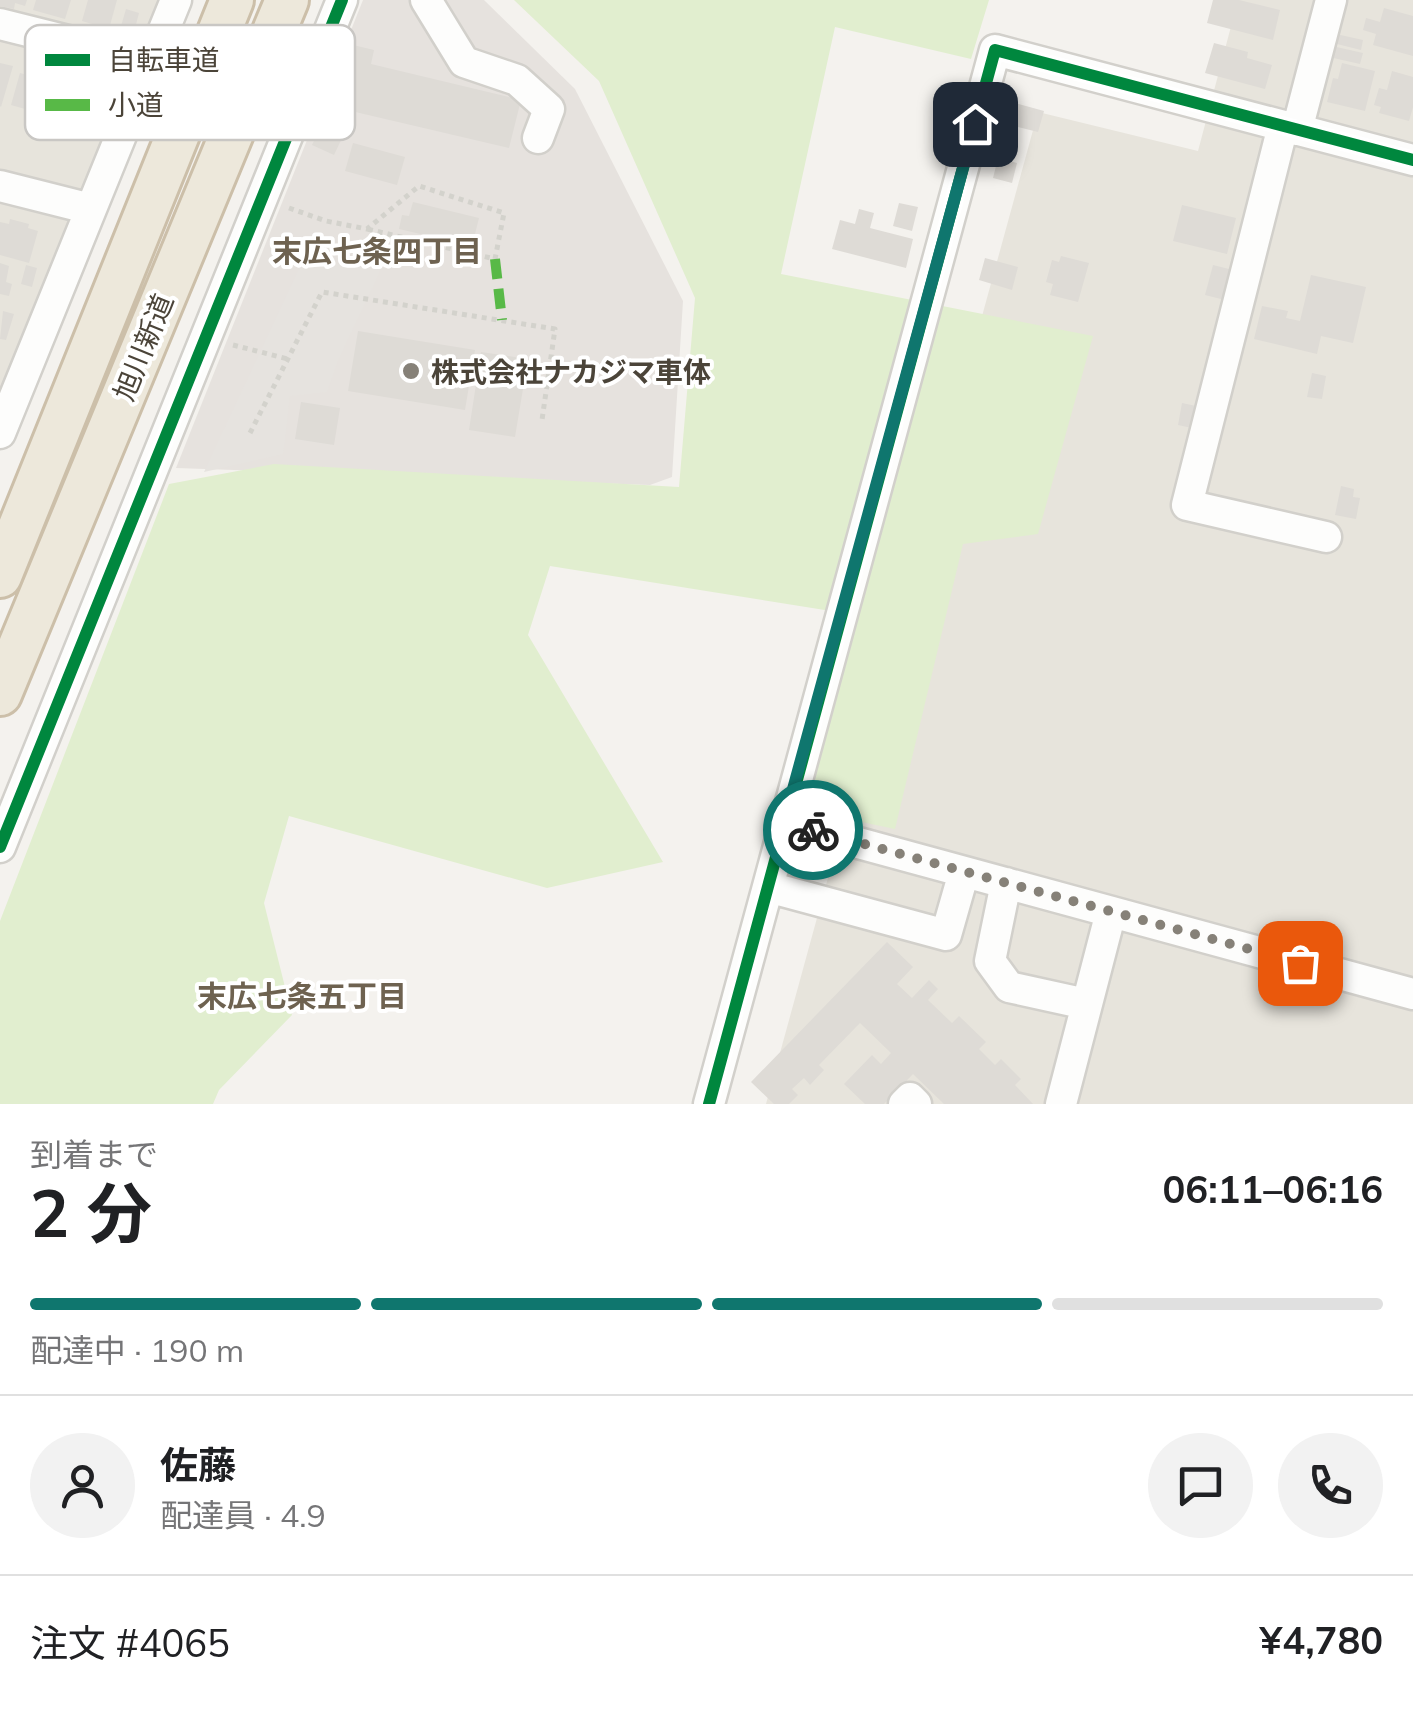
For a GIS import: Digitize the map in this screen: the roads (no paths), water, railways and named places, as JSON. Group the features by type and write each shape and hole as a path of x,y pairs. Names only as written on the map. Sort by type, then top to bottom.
{"highway":[{"name":"旭川新道","path":"222,25 232,0"},
{"name":"旭川新道","path":"277,25 287,0"},
{"name":"旭川新道","path":"0,576 175,140"},
{"name":"旭川新道","path":"0,694 229,140"}],"street":[{"path":"166,25 176,0"},
{"path":"332,25 342,0"},
{"path":"426,0 464,62 516,80 549,109 538,138"},
{"path":"1326,537 1188,505 1290,128 1331,0"},
{"path":"0,24 25,30"},
{"path":"710,1104 995,50 1413,160"},
{"path":"0,433 9,384 75,249 120,140"},
{"path":"0,847 286,140"},
{"path":"0,186 91,209"},
{"path":"75,249 126,262"},
{"path":"784,822 1413,994"},
{"path":"768,887 946,935 964,872"},
{"path":"1006,883 990,960 1009,987 1086,1004"},
{"path":"1060,1104 1111,912"},
{"path":"904,1104 910,1098 916,1104"}],"place":[{"name":"株式会社ナカジマ車体","path":"411,371"}],"district":[{"name":"末広七条四丁目","path":"377,251"},
{"name":"末広七条五丁目","path":"302,996"}]}
